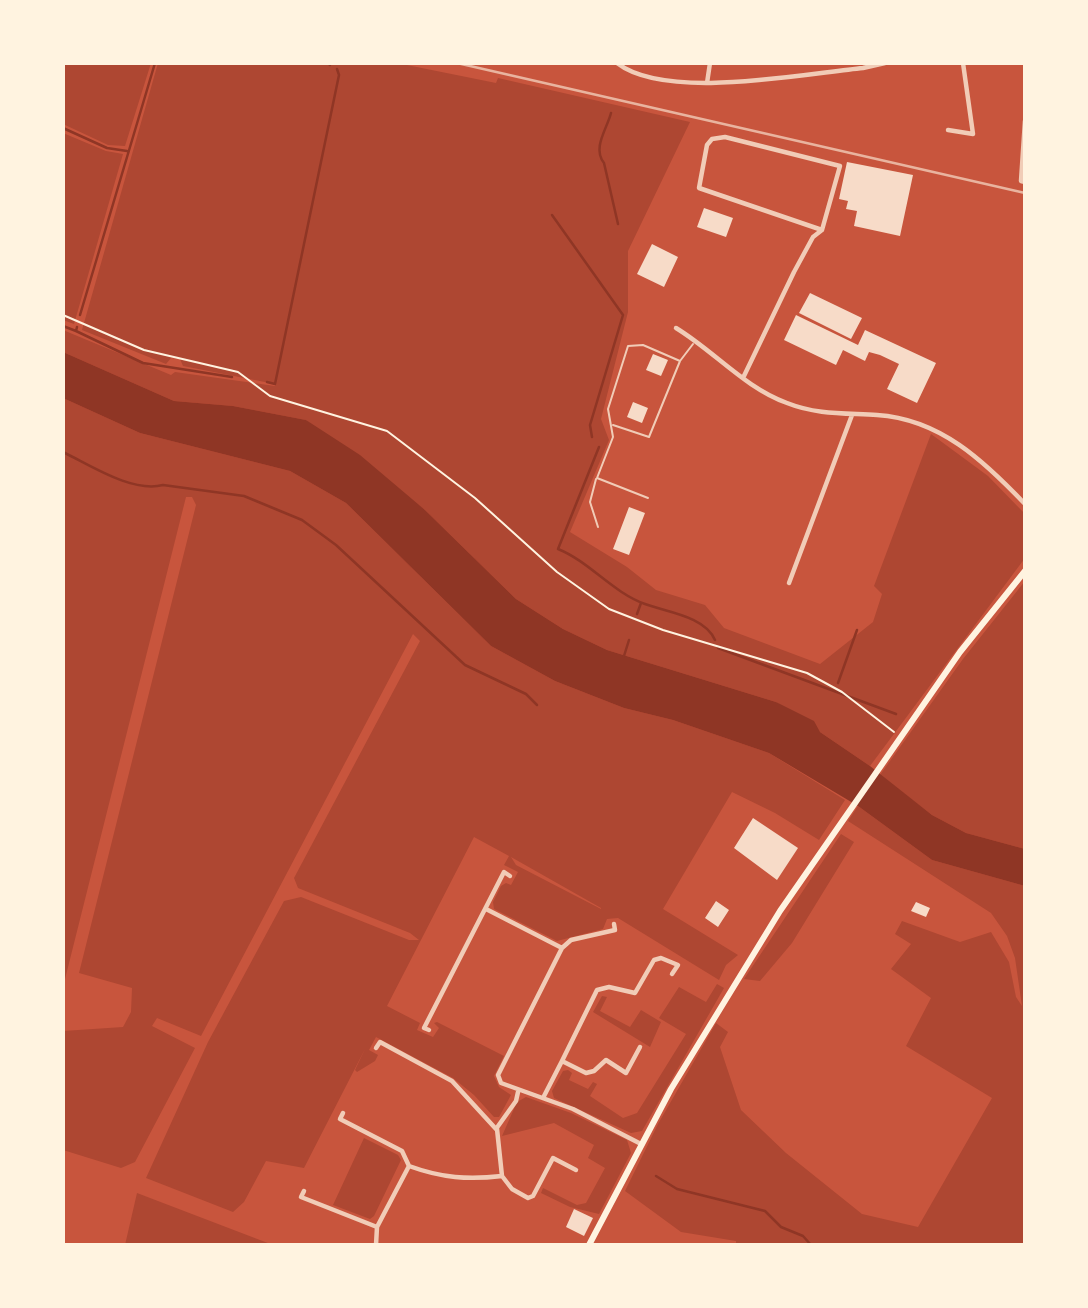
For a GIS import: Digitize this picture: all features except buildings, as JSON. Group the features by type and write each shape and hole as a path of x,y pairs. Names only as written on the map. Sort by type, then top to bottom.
{"main road":[{"path":"589,1245 641,1143 726,996 845,814 960,652 1025,571"}],"street":[{"path":"617,63 652,79 707,83 885,63"},
{"path":"707,83 710,63"},
{"path":"948,130 973,134 970,100 962,63"},
{"path":"1025,121 1021,181 1025,182"},
{"path":"743,378 794,272 813,237 822,230 840,166 725,137 712,139 707,145 699,188 822,230"},
{"path":"676,328 696,340 743,378 787,404 813,411 897,417 947,436 972,451 1025,504"},
{"path":"789,583 852,415"},
{"path":"429,1031 424,1028 504,872 510,876"},
{"path":"486,909 562,948"},
{"path":"614,924 615,930 571,940 562,948 498,1074 501,1083 519,1092 573,1109 641,1143"},
{"path":"543,1098 597,990 609,987 635,993 654,960 661,958 678,965 672,974"},
{"path":"376,1048 380,1042 452,1081 496,1129 502,1176 512,1189 528,1198 533,1196 554,1158 576,1170"},
{"path":"562,1061 586,1073 594,1071 606,1060 626,1073 640,1047"},
{"path":"496,1129 519,1092"},
{"path":"343,1113 340,1119 402,1151 409,1166 442,1178 472,1180 502,1176"},
{"path":"376,1245 377,1227 409,1166"},
{"path":"304,1191 301,1197 377,1227"}],"lane":[{"path":"612,424 649,437 680,361 696,340"},
{"path":"598,527 590,502 613,437 608,409 628,346 643,345 680,361"},
{"path":"607,437 613,437"},
{"path":"597,478 648,498"}],"path":[{"path":"63,315 144,350 238,372 270,396 387,431 454,481 551,567 608,609 675,634 807,673 842,692 898,735"}],"shaded area":[{"path":"63,63 151,63 125,146 108,145 63,124"},
{"path":"158,63 397,63 496,83 498,78 690,122 628,251 628,312 601,419 609,440 570,532 627,567 656,590 705,605 724,628 820,664 873,622 882,594 874,586 931,434 988,476 1025,514 1025,558 870,766 776,702 607,650 563,629 516,599 425,510 306,420 233,406 174,401 63,352 63,330 171,375 175,372 275,386 183,366 180,359 171,358 166,364 82,330"},
{"path":"63,133 106,151 123,154 74,324 63,320"},
{"path":"63,352 174,401 233,406 306,420 360,455 425,510 516,599 563,629 607,650 776,702 814,721 820,732 870,766 932,815 966,833 1025,849 1025,886 932,860 858,806 769,753 673,720 624,708 555,681 491,646 346,503 290,471 140,433 63,398"},
{"path":"63,398 140,433 290,471 346,503 491,646 555,681 624,708 673,720 769,753 845,800 819,840 775,813 732,792 663,909 738,955 726,965 719,980 618,918 607,919 603,929 557,941 494,909 493,902 501,886 506,883 511,885 518,872 504,865 509,856 474,837 387,1006 420,1023 417,1030 433,1037 439,1028 434,1023 437,1022 504,1056 494,1076 499,1087 511,1095 499,1117 494,1117 474,1095 453,1078 376,1037 369,1050 378,1055 375,1061 357,1072 355,1070 365,1049 304,1168 266,1161 244,1202 233,1212 146,1178 208,1042 284,901 301,897 409,940 419,940 410,933 298,888 294,878 420,641 413,634 201,1036 157,1018 152,1026 195,1048 135,1162 121,1168 63,1150 63,1031 123,1027 131,1012 132,988 79,973 196,505 192,497 186,497 63,987","holes":["511,857 601,908 516,865"]},
{"path":"1025,581 1025,849 966,833 932,815 880,775 963,659"},
{"path":"858,806 932,860 1025,886 1025,1245 736,1245 736,1241 681,1232 625,1191 658,1124 716,1023 728,1032 720,1047 741,1110 786,1153 862,1214 918,1227 992,1098 906,1046 931,998 891,969 911,944 895,934 902,921 960,942 991,932 1009,962 1016,997 1022,1006 1015,958 1007,936 991,913 848,821"},
{"path":"841,834 854,842 792,943 760,981 744,979"},
{"path":"717,984 724,988 642,1131 631,1133 554,1098 552,1091 563,1071 568,1070 572,1073 569,1080 588,1089 593,1082 597,1084 590,1096 623,1118 637,1113 686,1034 659,1018 679,987 706,1002"},
{"path":"602,996 607,997 600,1011 630,1027 641,1010 661,1022 650,1047 593,1012"},
{"path":"526,1097 571,1113 627,1140 631,1153 599,1214 570,1207 541,1193 543,1188 577,1205 586,1203 605,1168 588,1158 594,1145 554,1123 502,1136 517,1102"},
{"path":"364,1138 398,1155 401,1160 374,1216 370,1219 333,1205"},
{"path":"137,1193 273,1245 125,1245"}],"waterway":[{"path":"80,315 155,63"},
{"path":"267,382 275,384 339,75 337,69"},
{"path":"611,113 599,151 618,224"},
{"path":"63,128 107,148 127,151"},
{"path":"552,215 623,315 590,425 592,437"},
{"path":"63,326 76,331 77,327"},
{"path":"76,331 143,363 232,377"},
{"path":"599,447 558,549 580,561 633,599 703,625 715,640"},
{"path":"63,452 125,482 244,496 302,520 336,545 465,665 526,694 537,705"},
{"path":"637,614 641,603"},
{"path":"838,683 857,630"},
{"path":"624,656 629,640"},
{"path":"718,648 896,714"},
{"path":"656,1176 677,1189 765,1211 781,1227 803,1236 811,1245"}],"railway":[{"path":"457,63 1025,193"}]}
